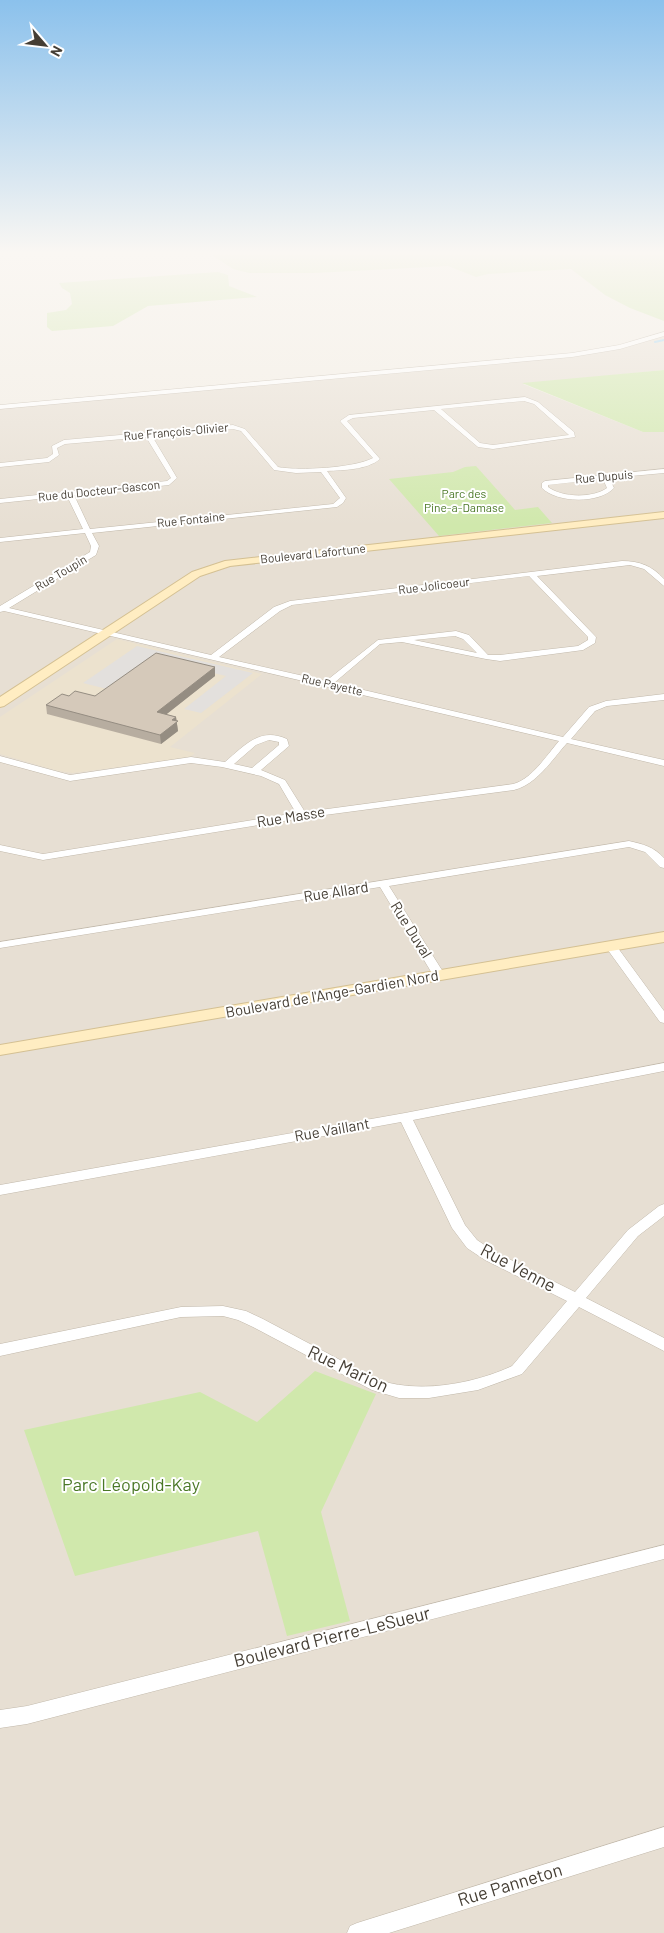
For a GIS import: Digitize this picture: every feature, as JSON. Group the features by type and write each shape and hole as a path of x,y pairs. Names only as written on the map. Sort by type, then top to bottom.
{"street":[{"path":"0,407 572,355 625,345"},
{"name":"Rue François-Olivier","path":"0,465 49,460 56,455 54,447 64,442 226,428 239,428 243,430 276,469 294,472 365,464 375,462 377,459 342,421 350,416 435,407 524,399 536,403 572,433 572,436 493,447 478,445 435,407"},
{"name":"Rue du Docteur-Gascon","path":"0,501 164,485 174,478 148,434"},
{"name":"Rue Fontaine","path":"0,540 335,506 343,498 322,469"},
{"name":"Rue Dupuis","path":"605,477 611,488 610,491 572,498 548,492 545,484 605,477 664,471"},
{"name":"Rue Toupin","path":"1,609 93,553 94,546 70,494"},
{"name":"Boulevard Lafortune","path":"0,703 196,574 229,563 664,514"},
{"name":"Rue Jolicoeur","path":"213,657 277,609 290,603 633,563 650,568 664,584"},
{"path":"397,640 500,658 580,648 592,641 592,637 531,574"},
{"name":"Rue Payette","path":"1,609 664,763"},
{"path":"328,684 372,645 383,641 451,634 464,635 486,657"},
{"path":"564,741 592,709 606,704 664,697"},
{"path":"226,766 258,740 273,737 284,741 284,746 253,772"},
{"name":"Rue Masse","path":"0,848 43,857 302,815 514,787 524,784 532,777 564,741"},
{"path":"0,759 70,778 191,760 207,761 270,776 282,782 302,815"},
{"name":"Rue Allard","path":"0,945 629,844 646,847 656,854 664,865"},
{"name":"Rue Duval","path":"382,884 439,975"},
{"name":"Boulevard de l'Ange-Gardien Nord","path":"0,1050 664,937"},
{"path":"611,946 664,1019"},
{"name":"Rue Vaillant","path":"0,1190 405,1117 664,1067"},
{"name":"Rue Venne","path":"405,1117 459,1228 472,1244 490,1256 664,1346"},
{"name":"Rue Marion","path":"0,1350 181,1312 223,1311 241,1315 258,1323 369,1382 402,1392 422,1392 496,1379 517,1370 633,1234 664,1209"},
{"name":"Boulevard Pierre-LeSueur","path":"0,1719 36,1712 664,1552"},
{"name":"Rue Panneton","path":"357,1933 664,1837"}],"shaded area":[{"path":"620,345 664,345 664,370 523,384 643,432 664,432 664,1933 0,1933 0,406 572,356"},
{"path":"117,639 262,674 170,747 195,753 189,758 73,773 58,771 0,754 0,717"},
{"path":"137,646 253,673 201,713 184,709 226,676 151,658 107,689 83,683"}],"green space":[{"path":"664,370 664,432 643,432 522,383"},
{"name":"Parc des Pine-a-Damase","path":"476,466 515,510 538,507 552,523 439,536 389,479 453,472 465,467"},
{"name":"Parc Léopold-Kay","path":"315,1371 376,1394 321,1512 350,1621 287,1636 258,1531 75,1576 24,1430 200,1392 257,1422"}],"building":[{"path":"156,653 215,667 157,712 176,717 172,720 178,721 160,735 46,705 62,694 69,696 75,691 95,696"}]}
